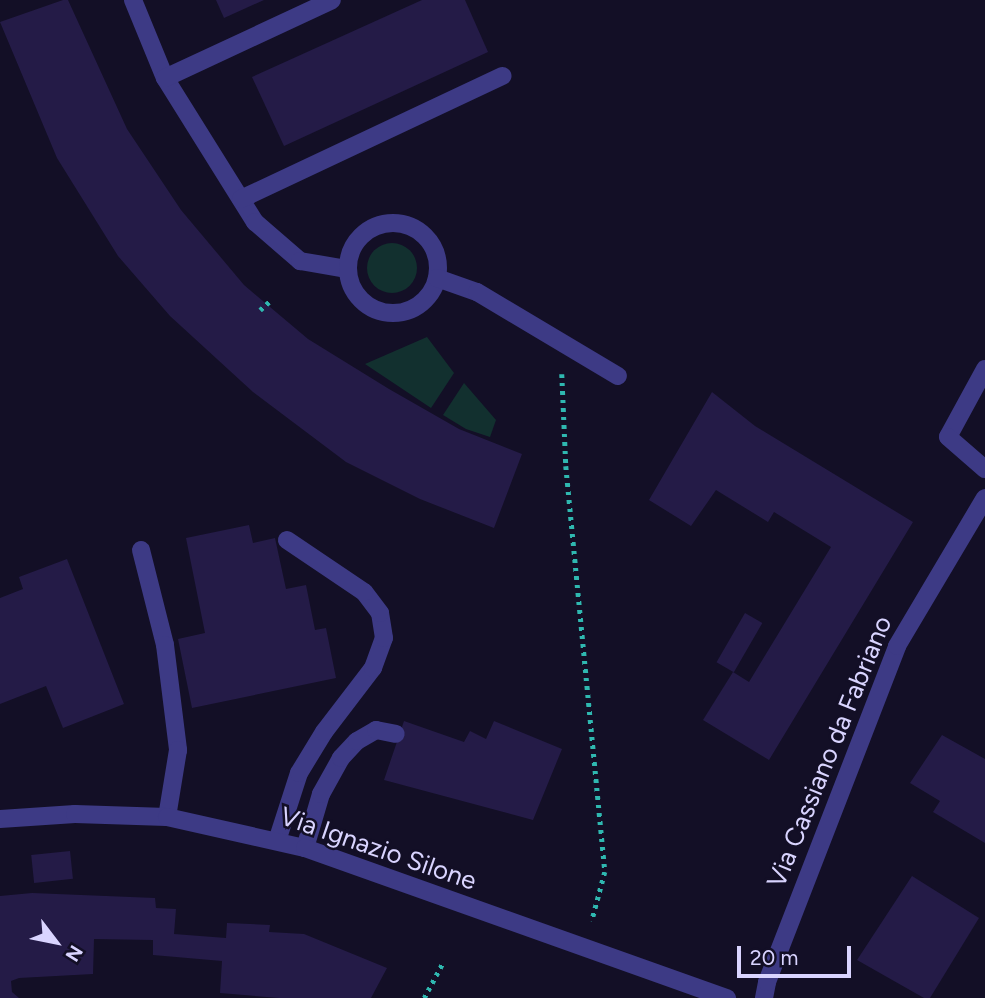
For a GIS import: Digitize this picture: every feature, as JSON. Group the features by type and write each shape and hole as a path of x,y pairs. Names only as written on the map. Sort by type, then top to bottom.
{"street":[{"path":"133,0 166,78 255,222 300,261 347,269"},
{"path":"166,78 332,0"},
{"path":"241,199 502,76"},
{"path":"389,222 406,223 421,232 432,244 438,261 437,278 431,293 419,305 404,312 388,313 372,309 359,299 350,285 347,269 350,252 358,237 372,226 389,222"},
{"path":"437,278 477,292 560,339 618,376"},
{"path":"985,369 948,437 985,469"},
{"name":"Via Cassiano da Fabriano","path":"764,998 771,970 897,646 985,498"},
{"path":"277,841 299,773 324,732 373,668 384,638 380,613 364,592 287,540"},
{"path":"141,550 165,645 178,750 167,817"},
{"path":"305,848 321,794 341,758 357,741 376,730 396,734"},
{"name":"Via Ignazio Silone","path":"0,819 75,814 167,817 277,841 305,848 727,998"}],"path":[{"path":"260,310 269,302"},
{"path":"560,339 566,466 605,872 596,912 582,945"},
{"path":"424,998 443,963"}],"green space":[{"path":"392,243 409,251 417,268 409,285 392,293 375,285 367,268 375,251"},
{"path":"427,337 454,373 431,408 365,364"},
{"path":"464,383 496,420 490,437 466,429 443,415"}],"building":[{"path":"68,0 127,129 181,210 244,285 308,339 389,389 459,429 522,454 494,528 420,499 346,462 253,392 170,316 118,256 57,158 0,22"},
{"path":"216,0 264,0 224,18"},
{"path":"422,0 465,0 488,52 284,146 252,77"},
{"path":"712,392 755,426 913,522 769,760 703,720 733,672 749,682 831,547 774,512 768,522 716,490 691,526 649,500"},
{"path":"249,525 253,543 275,538 286,589 306,585 315,630 326,628 336,678 192,708 178,639 205,633 186,538"},
{"path":"67,559 124,704 63,728 46,686 0,704 0,598 23,589 19,577"},
{"path":"745,613 762,623 734,672 716,662"},
{"path":"404,721 464,742 470,731 486,739 494,721 562,749 533,820 384,780"},
{"path":"942,735 985,759 985,843 933,812 940,801 910,783"},
{"path":"70,851 73,879 34,883 31,855"},
{"path":"912,876 979,918 930,998 924,998 857,960"},
{"path":"32,893 155,898 156,908 176,909 174,934 226,938 227,923 270,925 269,932 304,934 387,968 371,998 279,998 220,993 222,961 153,955 153,940 94,939 93,974 19,978 11,981 12,992 19,998 0,998 0,896"}]}
